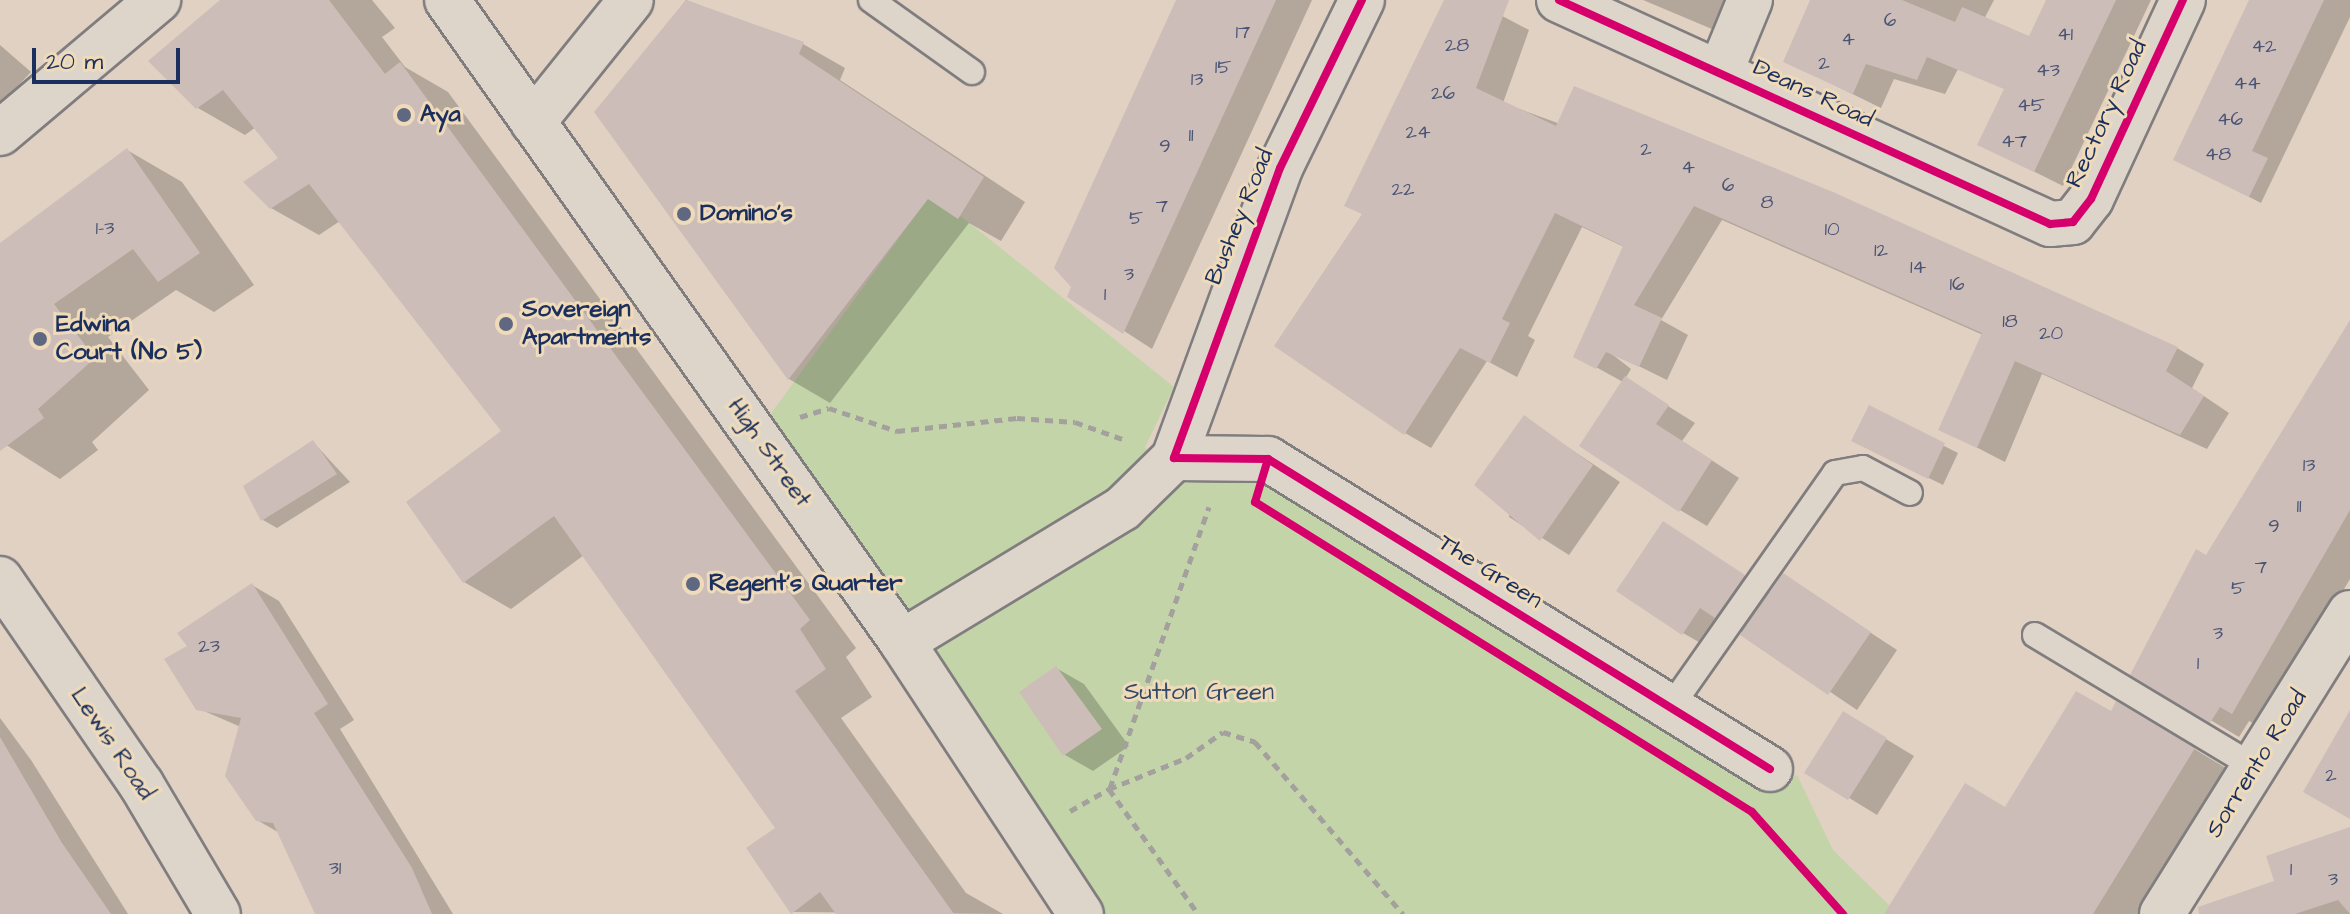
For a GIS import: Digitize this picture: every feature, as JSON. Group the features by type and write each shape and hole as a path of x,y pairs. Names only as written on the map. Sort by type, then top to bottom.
{"street":[{"path":"0,133 158,0"},
{"name":"High Street","path":"447,0 902,642 1081,914"},
{"path":"533,122 631,0"},
{"name":"Bushey Road","path":"902,642 1123,508 1174,458 1280,168 1362,0"},
{"name":"Deans Road","path":"1559,0 2050,224"},
{"path":"1720,73 1750,0"},
{"name":"Rectory Road","path":"2050,224 2073,222 2091,199 2183,0"},
{"name":"The Green","path":"1174,458 1268,459 1770,769"},
{"name":"Lewis Road","path":"0,579 141,784 218,914"},
{"name":"Sorrento Road","path":"2162,914 2350,613"}],"lane":[{"path":"871,0 972,72"},
{"path":"1670,708 1835,473 1863,468 1910,493"},
{"path":"2035,635 2256,768"}],"path":[{"path":"756,434 829,408 897,431 1017,418 1075,422 1174,458"},
{"path":"1109,789 1226,457"},
{"path":"1027,835 1109,789 1186,758 1223,732 1255,742 1403,914"},
{"path":"1109,789 1198,914"}],"green space":[{"name":"Sutton Green","path":"932,193 1174,387 1145,447 1164,471 1277,480 1766,790 1797,775 1833,850 1898,914 1082,914 756,434"}],"building":[{"path":"220,0 329,0 385,74 400,62 810,620 800,629 826,669 795,691 954,914 836,914 820,892 791,914 746,848 775,828 554,516 463,583 406,502 501,431 309,184 270,209 243,182 278,158 223,90 196,109 148,61"},
{"path":"686,0 804,42 799,54 984,177 958,219 928,199 788,380 594,112"},
{"path":"1176,0 1276,0 1123,334 1067,297 1071,287 1054,268"},
{"path":"1444,0 1509,0 1476,88 1556,126 1574,86 1833,192 2178,347 2166,371 2204,396 2180,435 2015,361 1977,448 1938,430 1982,333 1694,206 1634,305 1662,318 1639,367 1606,352 1596,369 1573,357 1623,246 1555,213 1502,319 1510,323 1490,363 1460,348 1404,435 1274,346 1362,214 1344,206"},
{"path":"1810,0 1902,0 1955,22 1962,7 2029,36 2046,0 2116,0 2034,172 1977,145 2004,89 1927,57 1917,80 1866,64 1853,94 1783,62"},
{"path":"2249,0 2324,0 2252,151 2268,158 2249,197 2173,160"},
{"path":"127,148 200,253 158,282 133,249 54,304 95,358 38,409 44,418 0,451 0,243"},
{"path":"2350,320 2350,510 2232,714 2220,707 2210,723 2130,675 2196,549 2206,555"},
{"path":"1625,376 1669,405 1656,424 1712,460 1679,512 1579,446"},
{"path":"1869,405 1945,443 1928,479 1851,441"},
{"path":"1524,415 1593,465 1540,541 1474,485"},
{"path":"313,440 337,474 261,521 243,486"},
{"path":"1663,521 1745,575 1715,618 1700,608 1682,635 1616,591"},
{"path":"1783,573 1871,632 1828,695 1740,635"},
{"path":"252,583 328,704 314,713 412,868 432,914 315,914 273,823 256,821 225,776 241,718 196,710 164,659 187,646 177,633"},
{"path":"1056,666 1102,729 1063,756 1019,692"},
{"path":"2076,691 2111,711 2116,701 2195,748 2093,914 1884,914 1965,783 2005,807"},
{"path":"2350,710 2350,819 2303,792"},
{"path":"1843,711 1887,738 1848,800 1804,773"},
{"path":"0,737 62,843 111,914 0,914"},
{"path":"2350,827 2350,914 2338,900 2295,914 2199,914 2198,907 2274,881 2266,856"}],"cycle path":[{"path":"1362,0 1280,168 1174,458 1268,459 1770,769"},
{"path":"1559,0 2050,224 2073,222 2091,199 2183,0"},
{"path":"1268,459 1255,502 1752,812 1843,914"}],"place":[{"name":"Aya","path":"404,115"},
{"name":"Domino's","path":"684,214"},
{"name":"Sovereign Apartments","path":"506,324"},
{"name":"Edwina Court (No 5)","path":"40,339"},
{"name":"Regent's Quarter","path":"693,584"}]}
